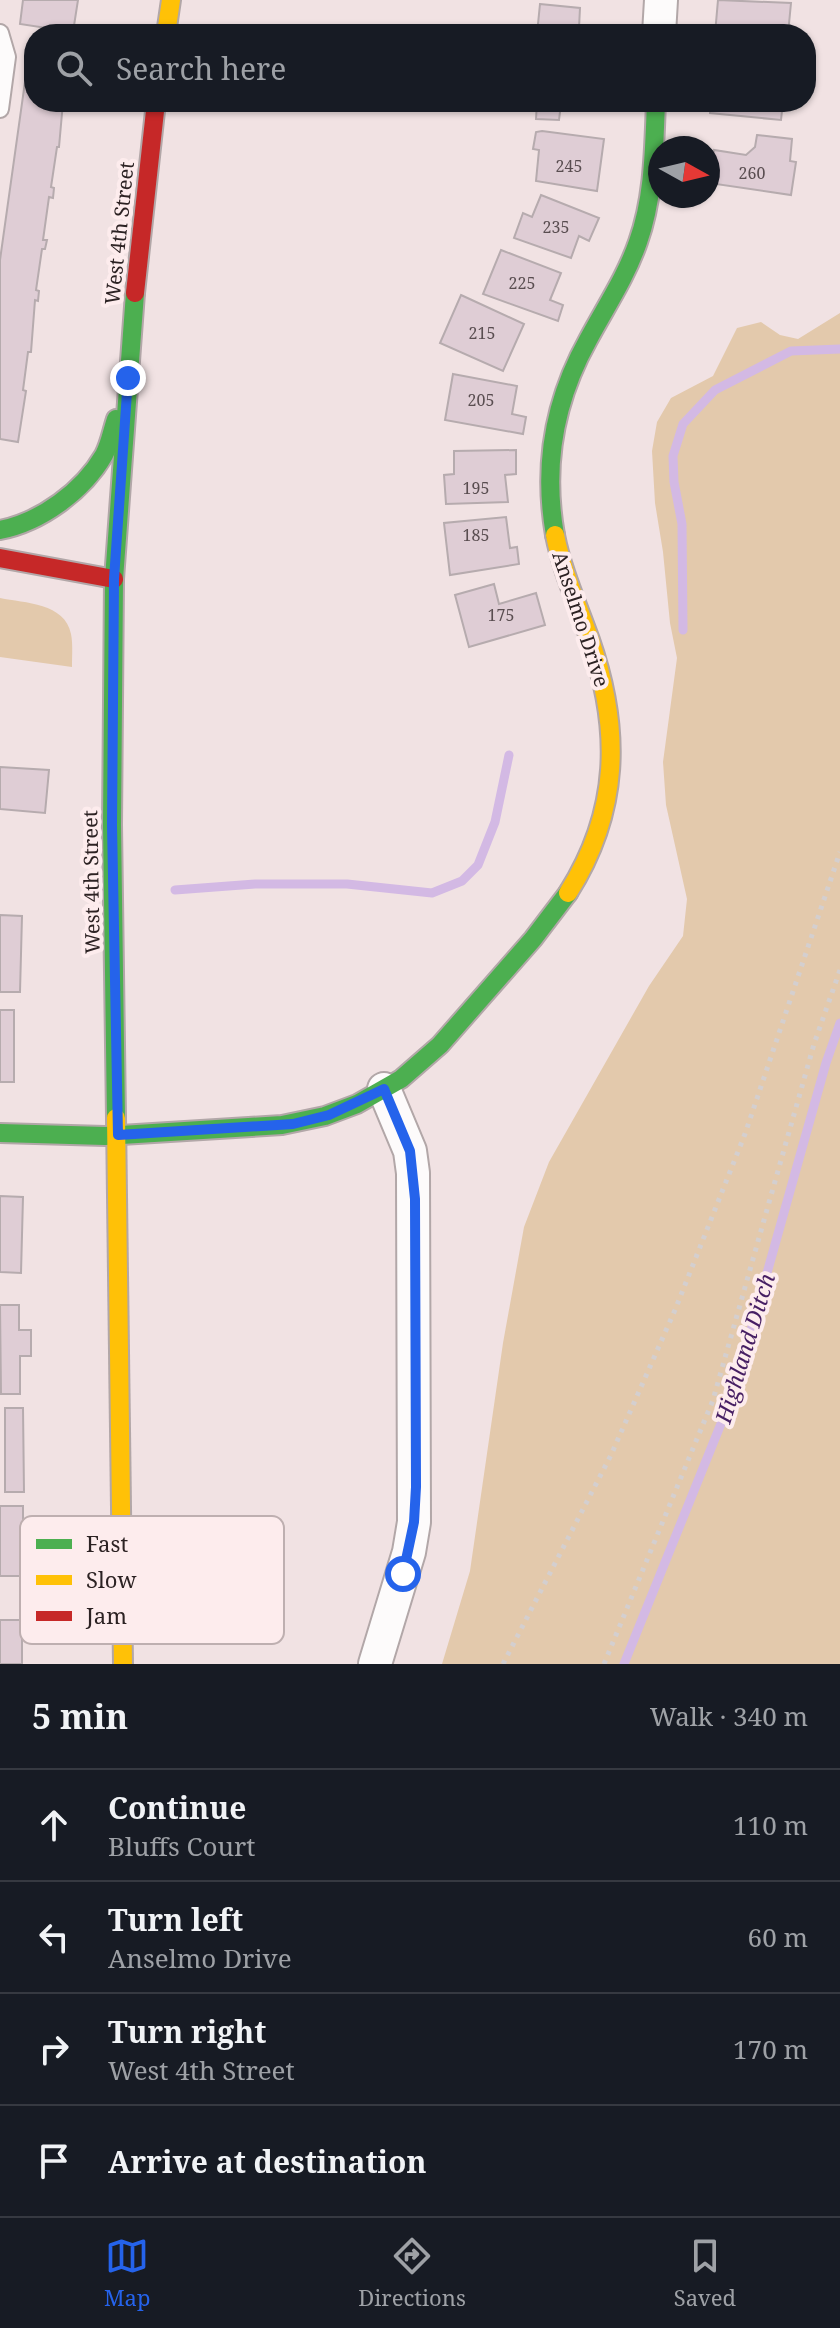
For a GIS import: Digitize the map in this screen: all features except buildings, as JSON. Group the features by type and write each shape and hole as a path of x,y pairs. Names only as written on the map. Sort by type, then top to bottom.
{"main road":[{"path":"167,24 171,0"},
{"name":"West 4th Street","path":"122,1516 112,825 114,579 135,287 155,112"},
{"name":"Anselmo Drive","path":"0,1133 118,1135 293,1124 329,1115 384,1089 415,1069 544,929 569,894 588,860 603,821 611,781 610,709 550,516 551,443 560,402 577,360 637,246 647,213 655,112"},
{"path":"0,530 42,514 82,484 106,452 128,378"},
{"path":"0,558 114,579"},
{"name":"West 4th Street","path":"123,1644 123,1664"}],"street":[{"path":"660,24 661,0"},
{"path":"375,1664 409,1552 416,1487 413,1173 405,1138 384,1089"}],"lane":[{"path":"0,33 7,57 0,109"}],"path":[{"path":"503,1664 611,1455 675,1310 745,1134 840,852"},
{"path":"604,1664 713,1400 814,1044 840,970"}],"shaded area":[{"path":"840,313 840,1664 442,1664 470,1571 503,1343 524,1227 549,1162 649,986 683,936 687,899 666,805 663,762 677,658 655,503 652,451 657,422 671,398 713,376 737,328 761,322 780,335 798,339"},
{"path":"0,598 43,606 61,616 71,634 72,667 0,657"}],"waterway":[{"path":"683,630 682,524 674,482 673,456 683,424 715,390 791,351 840,349"},
{"path":"175,890 255,884 347,884 432,893 462,881 478,865 495,822 509,755"},
{"name":"Highland Ditch","path":"624,1664 733,1394 840,1023"}],"traffic: fast":[{"path":"555,535 550,484 559,411 576,363 638,242 650,190 656,112"},
{"path":"116,1118 112,825 114,579 135,293"},
{"path":"0,530 45,512 85,481 104,455 116,419"},
{"path":"0,1133 105,1136 282,1125 325,1116 357,1104 401,1079 440,1045 533,939 568,893"}],"traffic: slow":[{"path":"167,24 171,0"},
{"path":"555,535 600,673 610,738 610,769 598,831 568,893"},
{"path":"116,1118 121,1516"},
{"path":"123,1644 123,1664"}],"traffic: jam":[{"path":"135,293 155,112"},
{"path":"0,558 114,579"}],"route":[{"path":"128,378 114,579 112,825 118,1135 293,1124 329,1115 384,1089 410,1151 415,1199 416,1487 414,1522 403,1574"}]}
